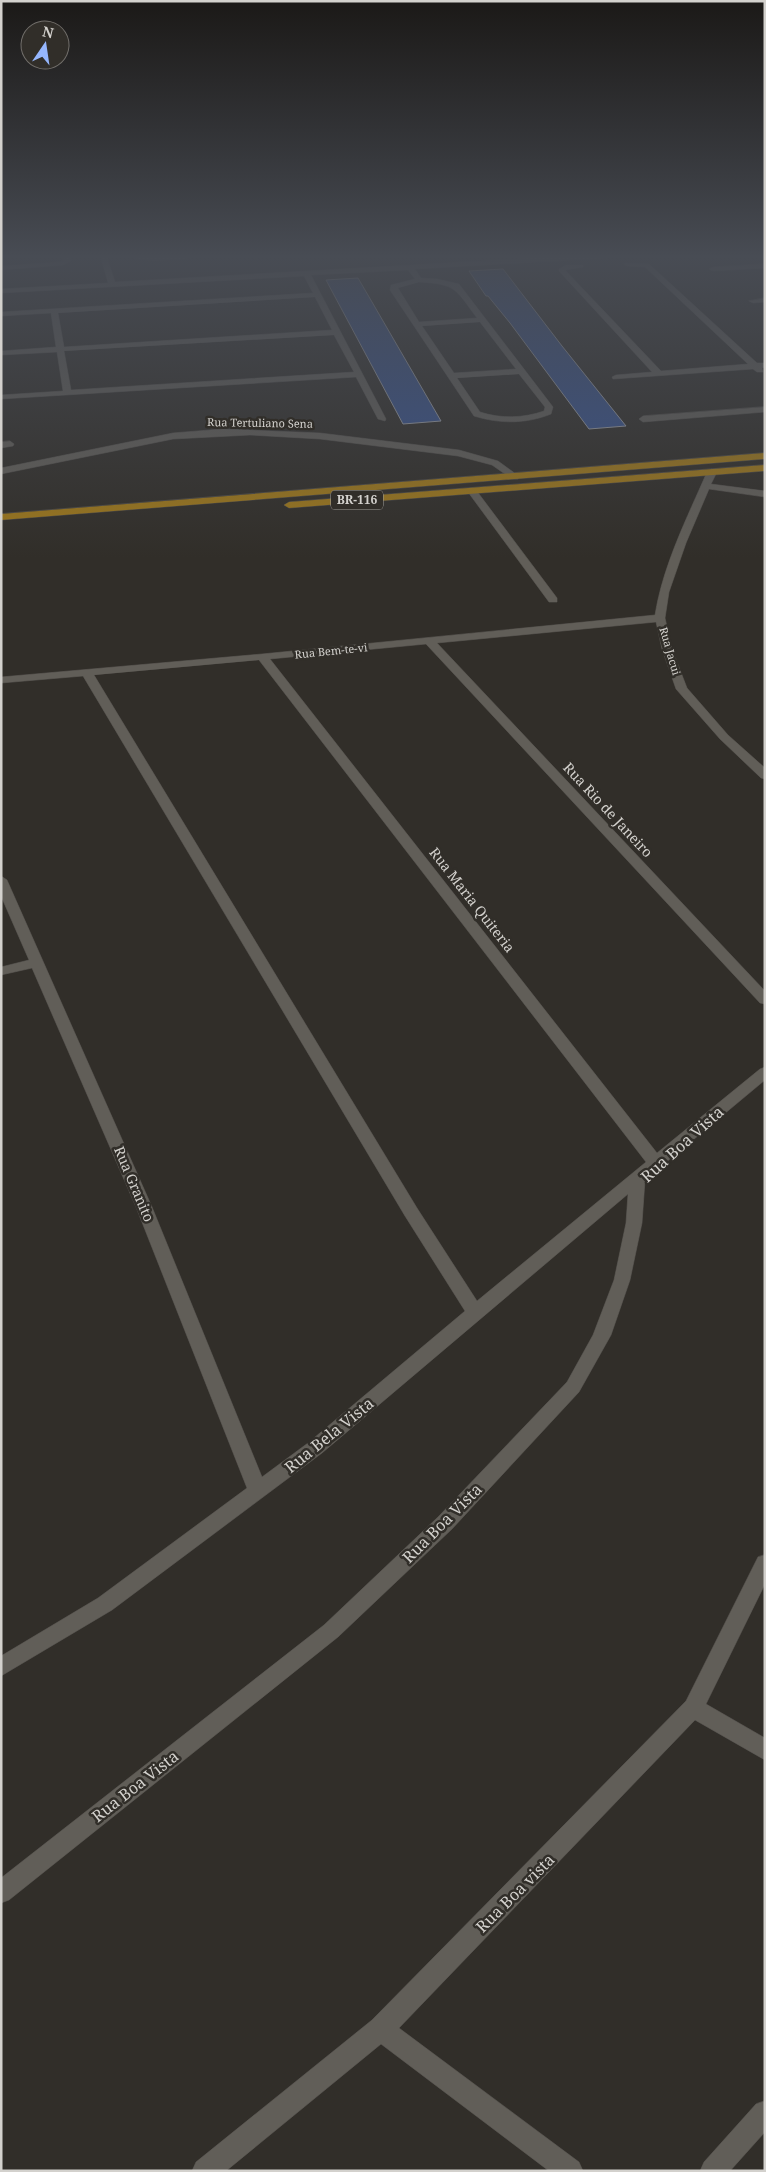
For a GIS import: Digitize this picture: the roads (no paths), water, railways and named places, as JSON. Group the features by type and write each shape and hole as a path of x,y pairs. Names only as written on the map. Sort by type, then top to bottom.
{"highway":[{"path":"1,517 765,456"},
{"path":"712,472 765,468"},
{"name":"BR-116","path":"277,506 712,472"},
{"path":"1,527 60,522"}],"street":[{"path":"61,355 67,393"},
{"path":"350,355 382,419"},
{"path":"438,355 480,416 516,418 548,412 549,407 509,355"},
{"path":"641,355 658,374"},
{"path":"745,355 765,375"},
{"path":"616,377 765,365"},
{"path":"451,376 521,371"},
{"path":"1,397 360,374"},
{"path":"643,419 765,409"},
{"name":"Rua Tertuliano Sena","path":"1,471 173,436 241,432 320,436 459,454 495,463 515,477"},
{"name":"Rua Jacui","path":"712,472 681,543 664,592 660,618 667,648 682,689 724,737 765,776"},
{"path":"706,486 765,494"},
{"path":"474,492 486,511 553,600"},
{"name":"Rua Bem-te-vi","path":"1,680 262,657 660,618"},
{"name":"Rua Rio de Janeiro","path":"429,641 765,1000"},
{"name":"Rua Maria Quiteria","path":"262,657 656,1163"},
{"path":"87,673 406,1203 475,1312"},
{"name":"Rua Granito","path":"1,880 144,1207 258,1491"},
{"path":"1,971 38,962"},
{"name":"Rua Boa Vista","path":"1,1892 331,1632 445,1523 573,1387 602,1336 622,1280 634,1223 637,1178 765,1072"},
{"name":"Rua Bela Vista","path":"1,1667 105,1604 315,1448 637,1178"},
{"name":"Rua Boa vista","path":"205,2171 382,2029 693,1708 765,1563"},
{"path":"693,1708 765,1750"},
{"path":"382,2029 570,2171"},
{"path":"713,2171 765,2113"}]}
